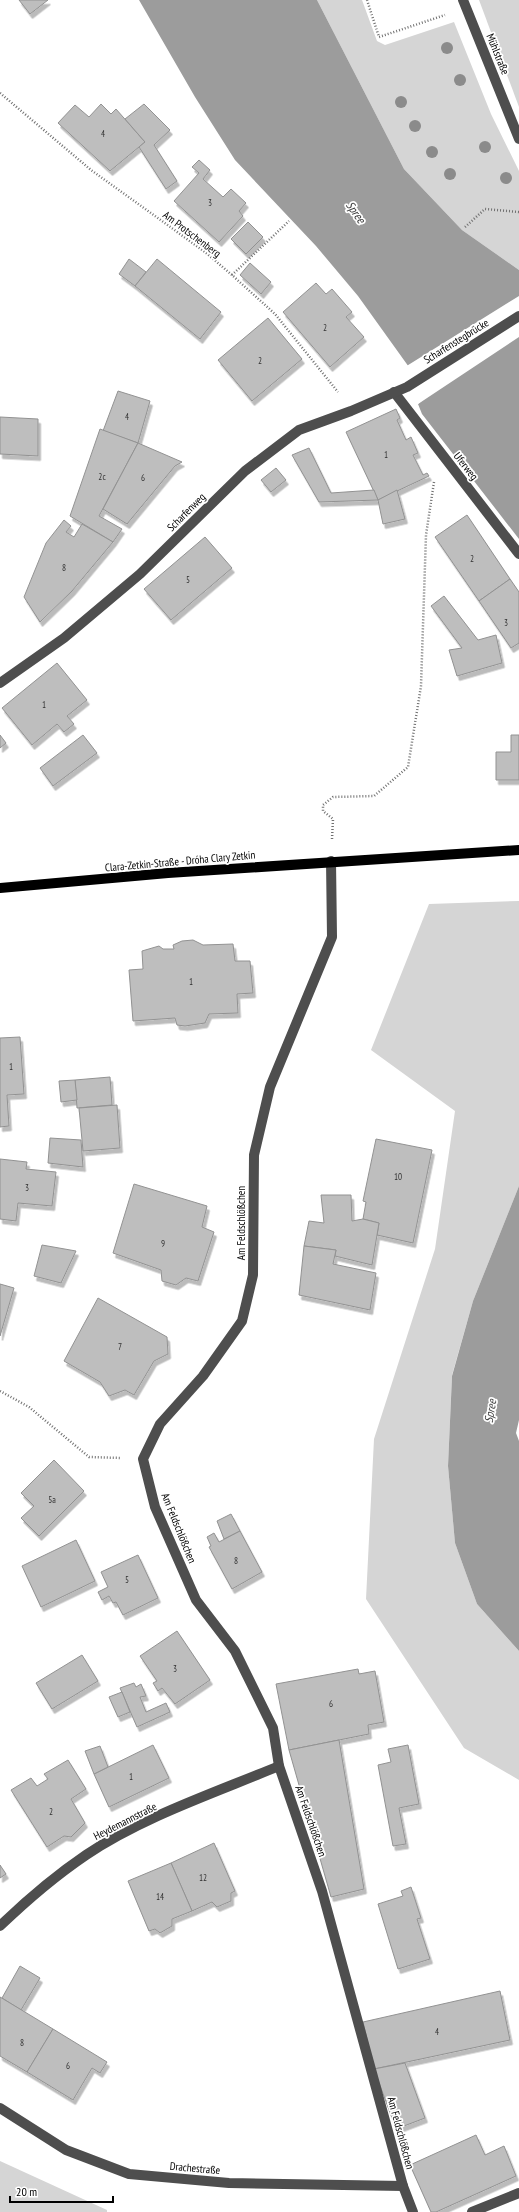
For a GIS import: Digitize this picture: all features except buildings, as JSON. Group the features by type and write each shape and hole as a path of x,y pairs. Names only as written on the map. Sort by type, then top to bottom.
{"main road":[{"name":"Clara-Zetkin-Straße - Dróha Clary Zetkin","path":"0,888 168,873 331,861 519,850"}],"street":[{"name":"Mühlstraße","path":"463,0 519,139"},
{"name":"Scharfenstegbrücke","path":"407,387 519,316"},
{"name":"Scharfenweg","path":"0,684 64,638 140,574 245,471 299,430 351,411 407,387"},
{"name":"Uferweg","path":"394,392 519,554"},
{"name":"Am Feldschlößchen","path":"331,861 332,937 270,1087 254,1155 253,1274 242,1321 203,1376 160,1424 143,1459 154,1507 196,1600 234,1651 272,1728 279,1766 322,1891 403,2186 413,2212"},
{"name":"Heydemannstraße","path":"0,1926 38,1890 87,1854 143,1824 279,1766"},
{"name":"Drachestraße","path":"0,2108 66,2150 129,2174 229,2183 403,2186"},
{"path":"472,2212 519,2193"}],"path":[{"path":"367,0 379,37 445,15"},
{"name":"Am Protschenberg","path":"0,93 91,170 205,252 232,275 275,314 330,381 351,411"},
{"path":"465,227 485,209 519,212"},
{"path":"232,275 289,221"},
{"path":"327,815 323,811 323,805 334,797 374,796 408,767 421,686 426,535 438,449"},
{"path":"0,1391 29,1407 89,1457 143,1459"}],"shaded area":[{"path":"317,0 362,0 377,41 385,45 454,22 491,114 519,171 519,270 462,230 404,169"},
{"path":"479,0 519,0 519,107"},
{"path":"519,901 519,1186 473,1301 452,1375 448,1466 455,1543 477,1604 519,1651 519,1780 464,1748 366,1599 374,1439 435,1249 455,1111 371,1050 429,904"},
{"path":"0,2161 107,2210 107,2212 0,2212"}],"water":[{"name":"Spree","path":"139,0 317,0 404,169 462,230 519,270 519,539 422,414 418,404 429,395 358,296 316,246 235,160 195,97"},
{"name":"Spree","path":"519,1186 519,1420 516,1433 519,1441 519,1651 477,1604 455,1543 448,1466 452,1376 473,1301"}],"pier":[{"path":"519,296 519,337 418,404 417,402 427,395 405,367"}]}
